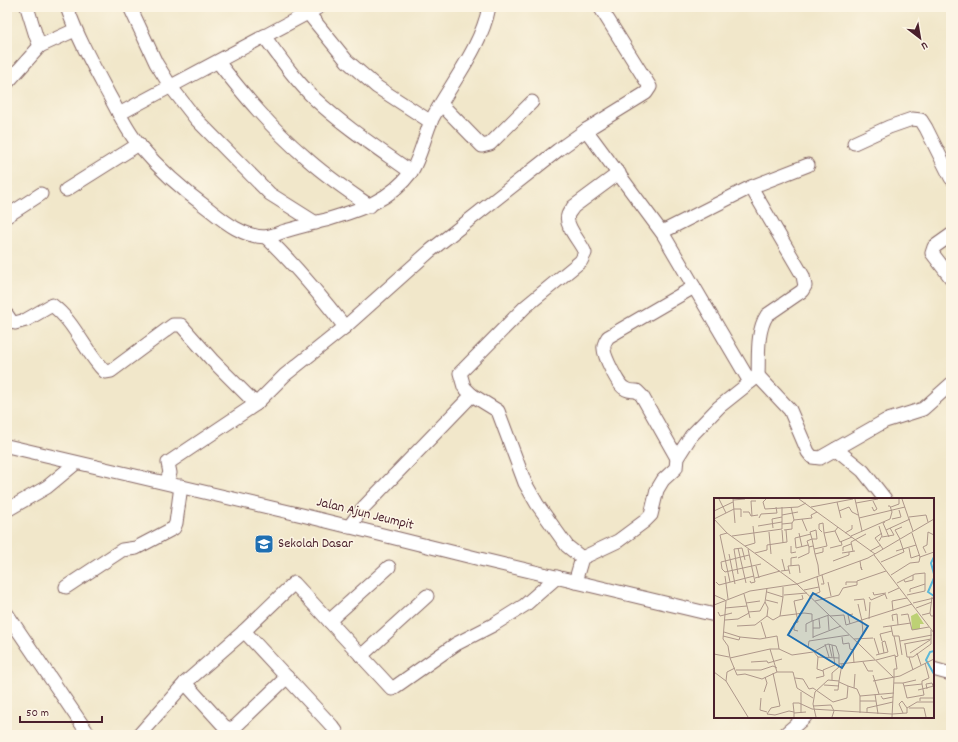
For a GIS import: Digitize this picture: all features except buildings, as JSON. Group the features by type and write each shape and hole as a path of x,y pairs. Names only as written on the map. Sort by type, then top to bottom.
{"street":[{"path":"27,7 40,46"},
{"path":"67,7 75,30 85,51 119,114 139,144 187,193 216,216 233,227 248,234 266,237 370,206 396,189 411,172 431,122 481,34 489,7"},
{"path":"130,7 156,63 171,87 196,118 270,194 316,223"},
{"path":"166,482 170,473 168,463 256,404 286,375 345,326 430,251 558,150 586,130 646,93 650,87 600,7"},
{"path":"119,114 314,10 347,61 377,87 431,122"},
{"path":"7,83 40,46 75,30"},
{"path":"264,36 288,68 316,100 411,172"},
{"path":"218,62 247,100 304,157 334,181 370,206"},
{"path":"441,104 482,146 490,144 532,102"},
{"path":"854,143 912,119 921,120 951,178"},
{"path":"586,130 662,232 694,287 754,379 790,410 808,452 812,457 820,458 886,421 923,409 951,384"},
{"path":"66,190 139,144"},
{"path":"662,232 752,187 808,165"},
{"path":"582,558 567,546 537,504 525,483 498,411 472,395 464,386 460,373 525,307 581,261 585,253 567,224 568,215 573,207 619,173"},
{"path":"575,582 582,558 618,542 651,515 657,490 663,480 676,468 677,458 691,436 719,407 754,379 761,329 763,321 767,315 802,291 805,286 804,276 752,187"},
{"path":"7,216 41,194"},
{"path":"951,235 934,247 932,253 951,278"},
{"path":"266,237 302,274 345,326"},
{"path":"677,458 642,396 637,391 622,388 615,377 604,349 605,342 608,337 694,287"},
{"path":"7,315 11,321 16,324 52,305 61,312 104,372 110,371 173,325 181,325 212,360 256,404"},
{"path":"349,526 364,508 472,395"},
{"name":"Jalan Ajun Jeumpit","path":"7,446 76,463 166,482 714,615"},
{"path":"836,449 863,471 884,498"},
{"path":"7,510 47,487 76,463"},
{"path":"66,587 122,550 136,548 174,528 181,486"},
{"path":"330,621 389,568"},
{"path":"139,735 185,683 244,631 294,583 392,689 456,644 494,625 525,605 557,577"},
{"path":"361,656 427,596"},
{"path":"7,614 89,735"},
{"path":"244,631 332,726 336,731 336,735"},
{"path":"934,669 951,674"},
{"path":"185,683 224,726 230,729 236,726 287,677"},
{"path":"784,735 804,718"}],"place":[{"name":"Sekolah Dasar","path":"264,544"}]}
